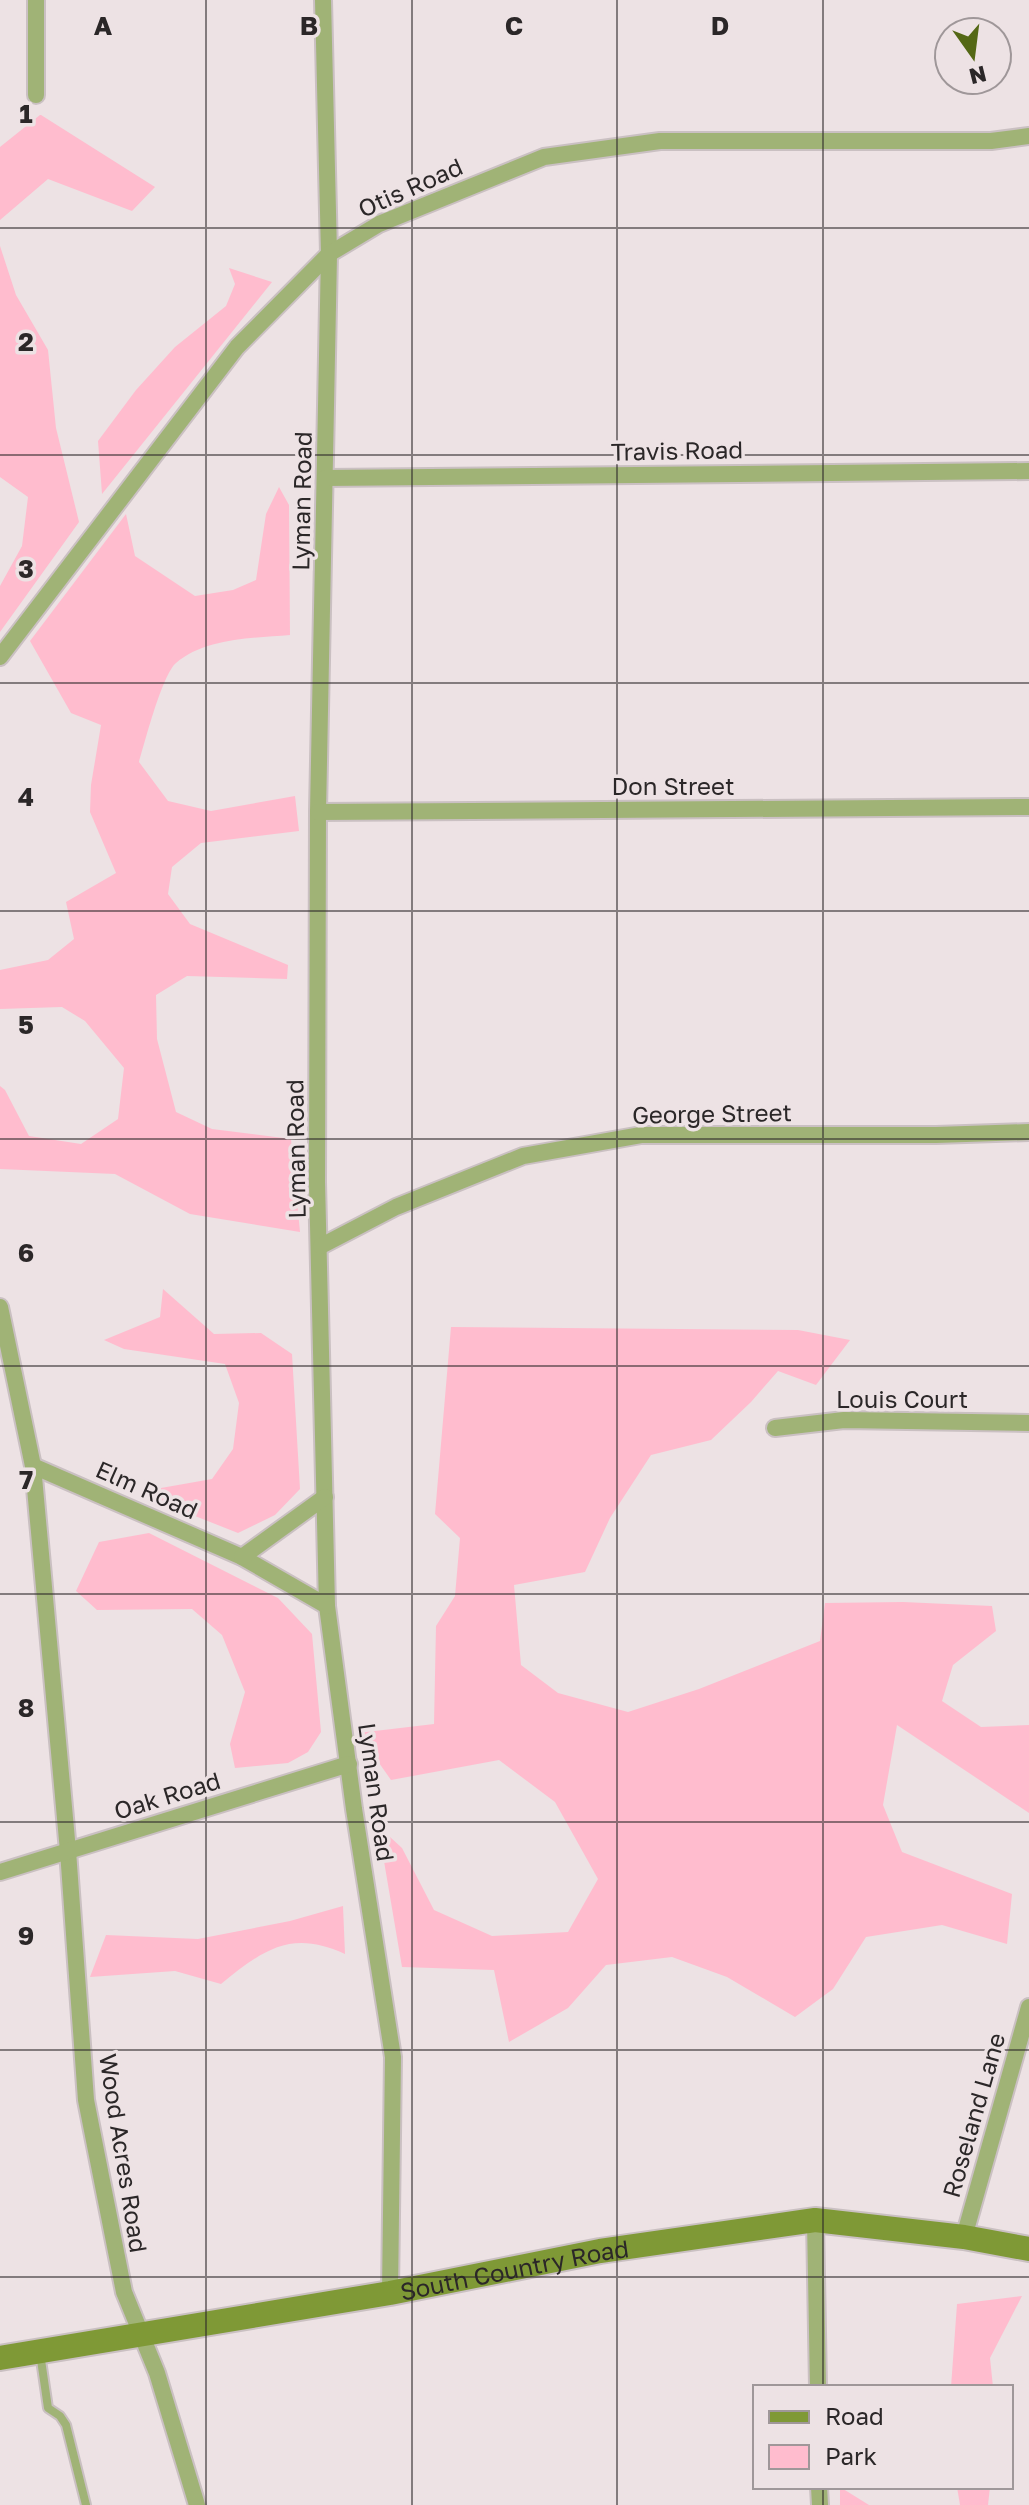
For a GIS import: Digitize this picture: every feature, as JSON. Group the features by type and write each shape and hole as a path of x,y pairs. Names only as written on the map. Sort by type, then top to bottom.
{"main road":[{"name":"South Country Road","path":"0,2358 390,2293 600,2251 815,2220 964,2237 1029,2249"}],"street":[{"path":"36,0 36,95"},
{"name":"Lyman Road","path":"323,0 329,254 318,812 317,1182 321,1246 327,1606 393,2057 390,2293"},
{"name":"Otis Road","path":"0,657 237,347 329,254 379,224 544,157 660,141 991,141 1029,136"},
{"name":"Travis Road","path":"325,478 1029,471"},
{"name":"Don Street","path":"318,812 1029,807"},
{"name":"George Street","path":"321,1246 396,1207 523,1156 641,1135 1029,1132"},
{"name":"Wood Acres Road","path":"0,1307 33,1466 68,1851 86,2100 124,2292 157,2373 197,2505"},
{"name":"Louis Court","path":"775,1428 844,1420 1029,1423"},
{"name":"Elm Road","path":"33,1466 242,1557 327,1606"},
{"path":"242,1557 325,1497"},
{"name":"Oak Road","path":"0,1872 349,1764"},
{"name":"Roseland Lane","path":"964,2237 1029,2007"},
{"path":"815,2220 818,2385"}],"lane":[{"path":"40,2352 48,2408 60,2416 66,2425 86,2505"}],"green space":[{"path":"40,115 155,187 132,211 48,179 0,220 0,147"},
{"path":"0,246 16,295 48,350 56,428 79,522 0,632 0,586 22,546 28,497 0,477"},
{"path":"229,268 272,282 102,494 98,441 136,390 175,347 226,306 235,284"},
{"path":"279,487 289,505 290,635 215,644 201,648 176,663 160,694 139,762 168,801 211,811 295,796 299,831 201,843 172,867 168,894 190,924 288,965 287,979 187,976 156,995 157,1039 176,1112 212,1129 291,1139 300,1232 190,1214 115,1174 0,1169 0,1086 29,1136 81,1144 118,1119 124,1068 85,1021 62,1007 0,1009 0,970 48,960 74,939 66,902 116,873 90,812 101,725 71,713 30,641 126,514 135,556 195,596 233,590 256,580 266,514"},
{"path":"163,1289 214,1334 261,1333 292,1354 300,1489 275,1515 238,1533 147,1497 161,1488 212,1479 233,1449 239,1403 225,1364 124,1349 104,1340 160,1317"},
{"path":"451,1327 798,1330 850,1340 816,1385 778,1371 711,1440 651,1455 610,1518 585,1572 514,1585 521,1665 558,1693 628,1712 699,1689 820,1641 825,1603 903,1602 992,1606 996,1631 953,1665 942,1701 981,1727 1029,1725 1029,1813 897,1725 883,1805 902,1852 1012,1894 1007,1944 942,1925 866,1937 833,1989 795,2017 727,1977 672,1957 606,1965 568,2008 509,2042 494,1970 402,1967 378,1826 402,1848 434,1910 492,1936 568,1932 598,1879 555,1802 499,1760 391,1780 358,1733 434,1724 436,1626 455,1596 460,1538 435,1514"},
{"path":"149,1533 278,1598 312,1634 321,1732 308,1752 288,1763 235,1768 230,1744 245,1692 222,1635 192,1609 97,1610 76,1591 99,1542"},
{"path":"343,1906 345,1954 309,1943 278,1947 250,1961 221,1984 175,1971 90,1977 106,1935 198,1939 290,1921"},
{"path":"1022,2296 990,2358 993,2385 951,2385 957,2304"},
{"path":"840,2489 843,2489 869,2505 840,2505"},
{"path":"957,2489 990,2489 988,2505 960,2505"}]}
